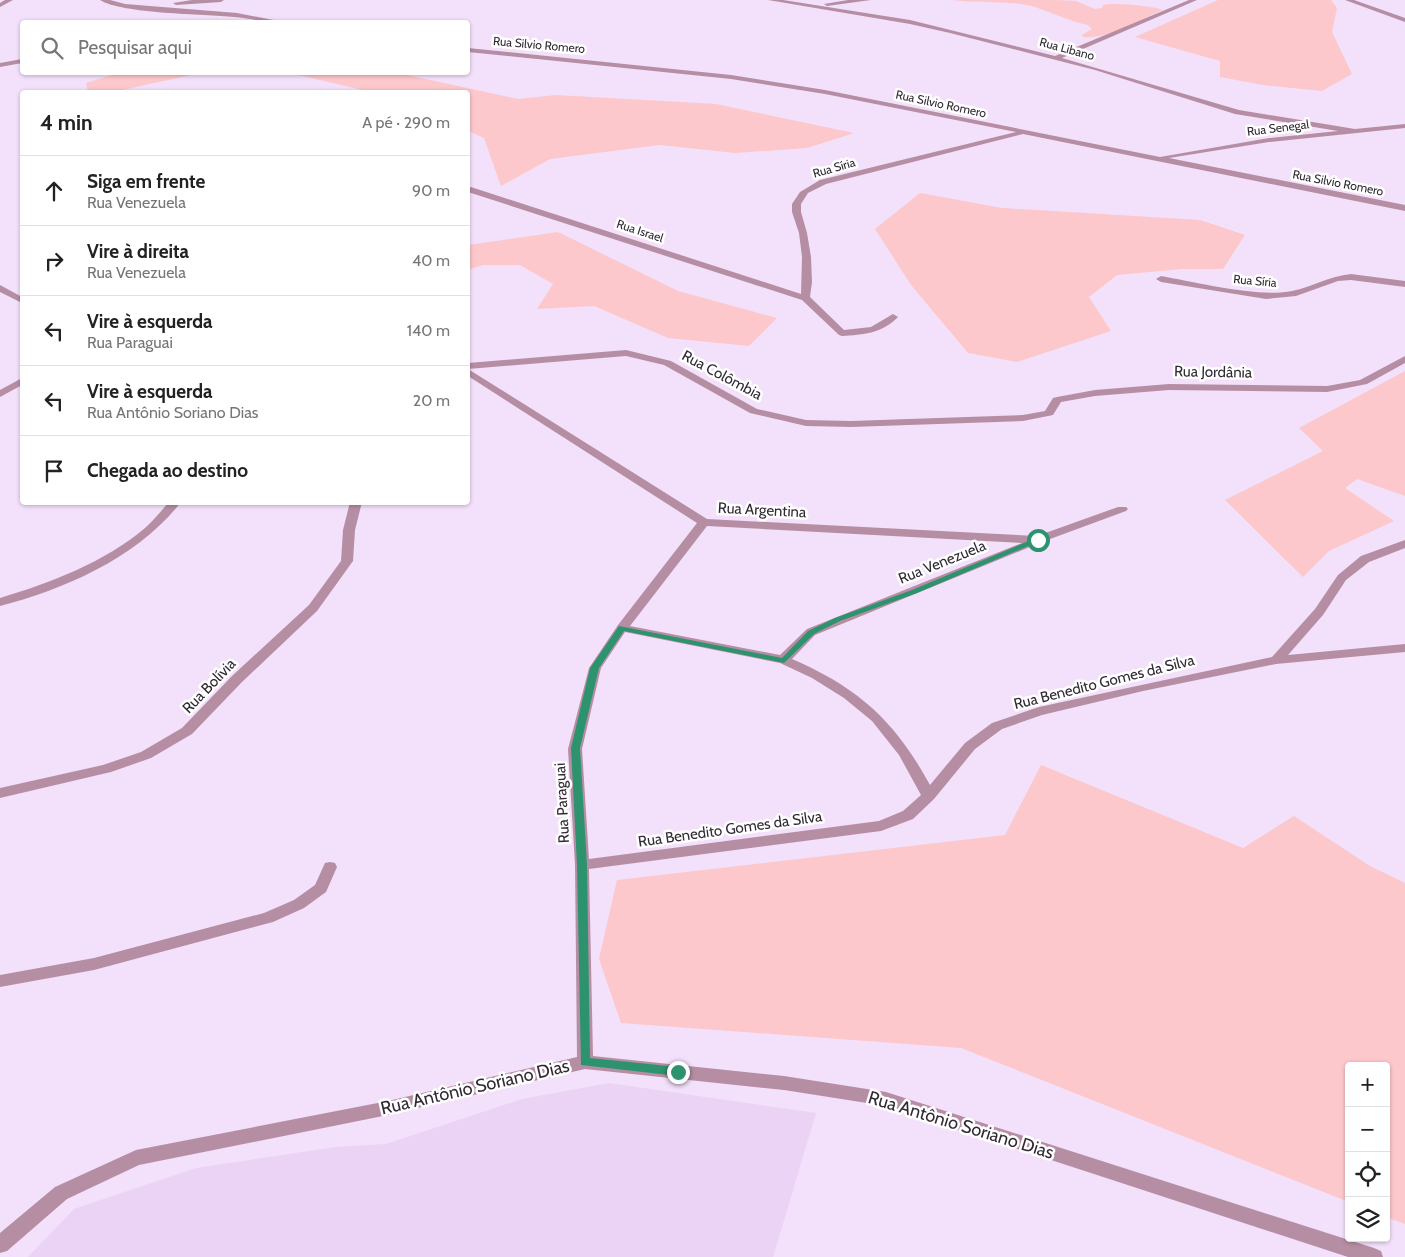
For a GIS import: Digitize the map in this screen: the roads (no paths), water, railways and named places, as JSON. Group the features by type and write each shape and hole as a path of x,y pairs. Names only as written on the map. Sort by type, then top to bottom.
{"street":[{"path":"0,5 10,0"},
{"path":"103,0 125,6 269,20"},
{"path":"125,6 220,0"},
{"name":"Rua Libano","path":"771,0 910,22 1056,58 1238,112 1354,131"},
{"path":"807,5 868,0"},
{"path":"1056,58 1194,0"},
{"path":"1348,0 1403,19"},
{"path":"234,20 250,17"},
{"name":"Rua Silvio Romero","path":"470,50 755,80 825,92 1405,208"},
{"path":"0,66 20,61"},
{"name":"Rua Senegal","path":"1154,158 1269,140 1405,126"},
{"name":"Rua Síria","path":"805,298 809,283 803,233 796,214 797,201 804,191 823,182 1024,132"},
{"name":"Rua Israel","path":"470,190 805,298"},
{"name":"Rua Síria","path":"1161,279 1266,296 1293,294 1337,278 1351,277 1405,284"},
{"path":"0,288 20,299"},
{"path":"805,298 842,332 869,332 881,328 893,317"},
{"name":"Rua Colômbia","path":"470,366 626,353 667,363 754,411 806,422 851,424 1023,418"},
{"name":"Rua Jordânia","path":"1023,418 1049,413 1057,400 1095,394 1169,387 1298,389 1346,387 1364,382 1405,359"},
{"name":"Rua Argentina","path":"470,373 704,522 1038,540"},
{"path":"0,394 20,382"},
{"path":"0,602 29,594 93,566 147,532 173,505"},
{"name":"Rua Bolívia","path":"0,793 106,769 146,756 187,732 237,679 313,608 347,561 349,530 355,505"},
{"name":"Rua Venezuela","path":"784,660 811,632 1122,508"},
{"name":"Rua Paraguai","path":"584,1062 582,865 575,748 595,668 622,628 704,522"},
{"path":"1276,660 1319,612 1342,578 1365,559 1405,544"},
{"path":"0,592 29,594"},
{"path":"622,628 784,660 804,668 836,686 874,715 901,746 929,796"},
{"name":"Rua Benedito Gomes da Silva","path":"582,865 881,826 908,815 929,796 970,746 997,726 1039,712 1143,687 1276,660 1405,648"},
{"path":"0,981 94,964 268,918 299,904 321,888 330,867"},
{"name":"Rua Antônio Soriano Dias","path":"0,1245 60,1194 136,1158 388,1108 584,1062 784,1083 886,1099 1374,1257"}]}
